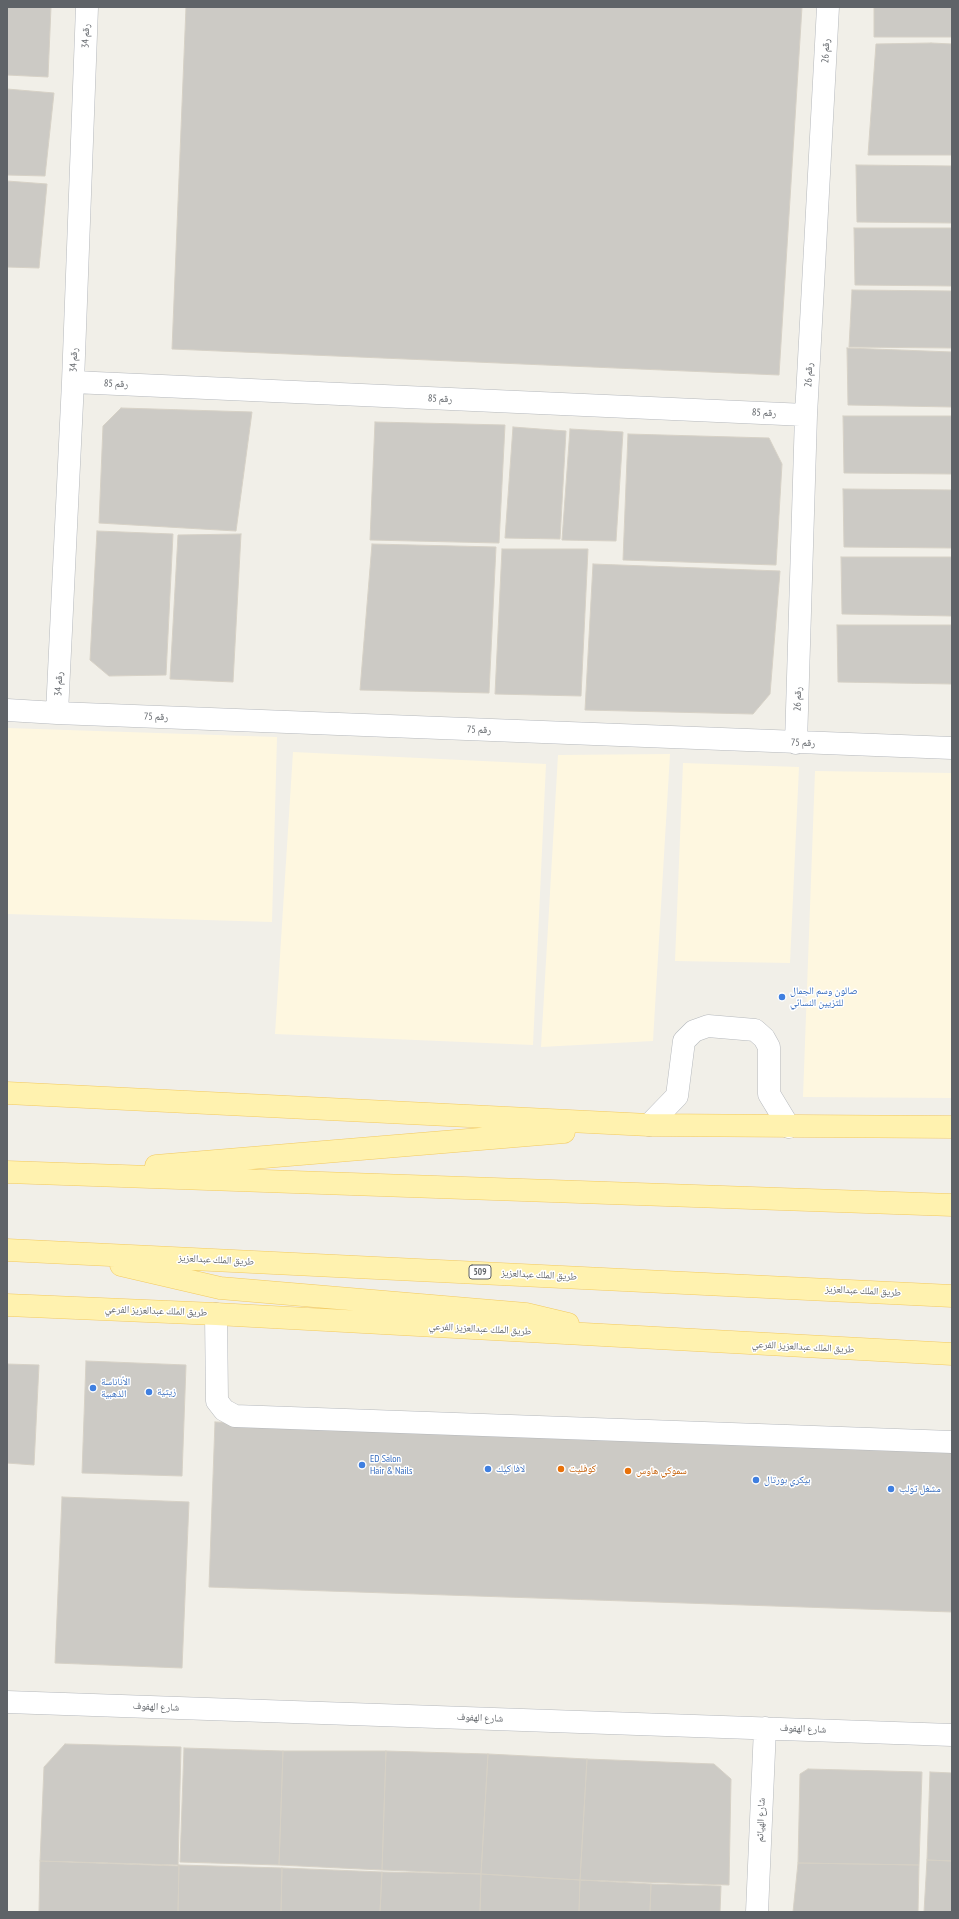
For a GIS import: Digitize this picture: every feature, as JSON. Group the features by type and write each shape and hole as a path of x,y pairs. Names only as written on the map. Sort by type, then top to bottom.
{"main road":[{"path":"7,1092 649,1125 952,1127"},
{"path":"54,1175 649,1125"},
{"path":"7,1172 54,1175 952,1205"},
{"name":"طريق الملك عبدالعزيز","path":"7,1250 952,1296"},
{"path":"63,1252 220,1288 526,1314 628,1338"},
{"name":"طريق الملك عبدالعزيز الفرعي","path":"7,1305 216,1314 628,1338 952,1354"}],"street":[{"name":"رقم 34","path":"57,713 73,382 87,7"},
{"name":"رقم 26","path":"796,743 806,415 828,7"},
{"name":"رقم 85","path":"73,382 806,415"},
{"name":"رقم 75","path":"7,710 796,743 952,748"},
{"path":"649,1125 677,1096 684,1041 694,1031 708,1026 755,1030 764,1038 770,1047 769,1094 789,1127"},
{"path":"216,1314 217,1401 224,1410 235,1416 952,1442"},
{"name":"شارع الهفوف","path":"7,1702 952,1735"},
{"name":"شارع الهياثم","path":"757,1912 765,1728"}],"shaded area":[{"path":"7,728 277,737 272,922 7,914"},
{"path":"293,752 546,764 533,1045 275,1034"},
{"path":"670,754 653,1041 541,1047 558,755"},
{"path":"683,763 799,767 790,963 675,961"},
{"path":"815,771 952,773 952,1098 803,1097"}],"building":[{"path":"7,7 51,7 48,77 7,75"},
{"path":"186,7 802,7 779,375 172,349"},
{"path":"874,7 952,7 952,37 874,37"},
{"path":"876,44 952,44 952,155 868,155"},
{"path":"7,89 54,93 45,176 7,175"},
{"path":"856,165 952,166 952,223 857,222"},
{"path":"7,181 47,184 39,268 7,267"},
{"path":"854,228 952,228 952,286 855,285"},
{"path":"852,290 952,291 952,348 849,347"},
{"path":"847,348 952,352 952,407 848,405"},
{"path":"121,408 252,412 236,531 99,523 103,426"},
{"path":"843,416 952,416 952,474 844,473"},
{"path":"375,422 505,425 499,543 370,540"},
{"path":"513,427 566,431 560,539 505,538"},
{"path":"570,429 623,432 616,541 562,540"},
{"path":"628,434 769,438 782,464 776,565 623,560"},
{"path":"843,489 952,490 952,548 844,547"},
{"path":"97,531 173,534 166,675 109,676 90,660"},
{"path":"241,534 233,682 170,679 178,535"},
{"path":"372,544 496,547 489,693 360,690"},
{"path":"502,549 588,549 581,696 495,694"},
{"path":"841,557 952,557 952,616 842,614"},
{"path":"593,564 780,571 770,694 753,714 585,710"},
{"path":"837,625 952,625 952,684 838,682"},
{"path":"86,1361 186,1365 182,1476 82,1473"},
{"path":"7,1364 39,1365 34,1465 7,1463"},
{"path":"215,1422 952,1447 952,1612 209,1587"},
{"path":"62,1497 189,1502 182,1668 55,1663"},
{"path":"65,1744 181,1747 178,1866 40,1861 44,1767"},
{"path":"184,1748 283,1751 279,1865 180,1862"},
{"path":"283,1751 386,1751 382,1870 279,1865"},
{"path":"386,1751 488,1754 481,1874 382,1870"},
{"path":"488,1754 587,1759 580,1880 481,1874"},
{"path":"587,1759 714,1764 731,1779 729,1885 580,1880"},
{"path":"808,1769 922,1772 919,1865 798,1863 800,1774"},
{"path":"930,1772 952,1773 952,1861 927,1860"},
{"path":"927,1860 952,1861 952,1912 924,1912"},
{"path":"40,1861 179,1865 178,1912 39,1912"},
{"path":"798,1863 919,1865 918,1912 793,1912"},
{"path":"179,1865 282,1868 281,1912 178,1912"},
{"path":"282,1868 382,1872 380,1912 281,1912"},
{"path":"382,1872 481,1874 480,1912 380,1912"},
{"path":"481,1874 580,1880 579,1912 480,1912"},
{"path":"580,1880 651,1884 650,1912 579,1912"},
{"path":"651,1884 721,1886 720,1912 650,1912"}],"place":[{"name":"صالون وسم الجمال للتزيين النسائي","path":"782,997"},
{"name":"الأناناسة الذهبية","path":"93,1388"},
{"name":"زيتية","path":"149,1392"},
{"name":"ED Salon Hair & Nails","path":"362,1465"},
{"name":"لافا كيك","path":"488,1469"},
{"name":"كوفليت","path":"561,1469"},
{"name":"سموكي هاوس","path":"628,1471"},
{"name":"بيكري بورتال","path":"756,1480"},
{"name":"مشغل تولب","path":"891,1489"}]}
